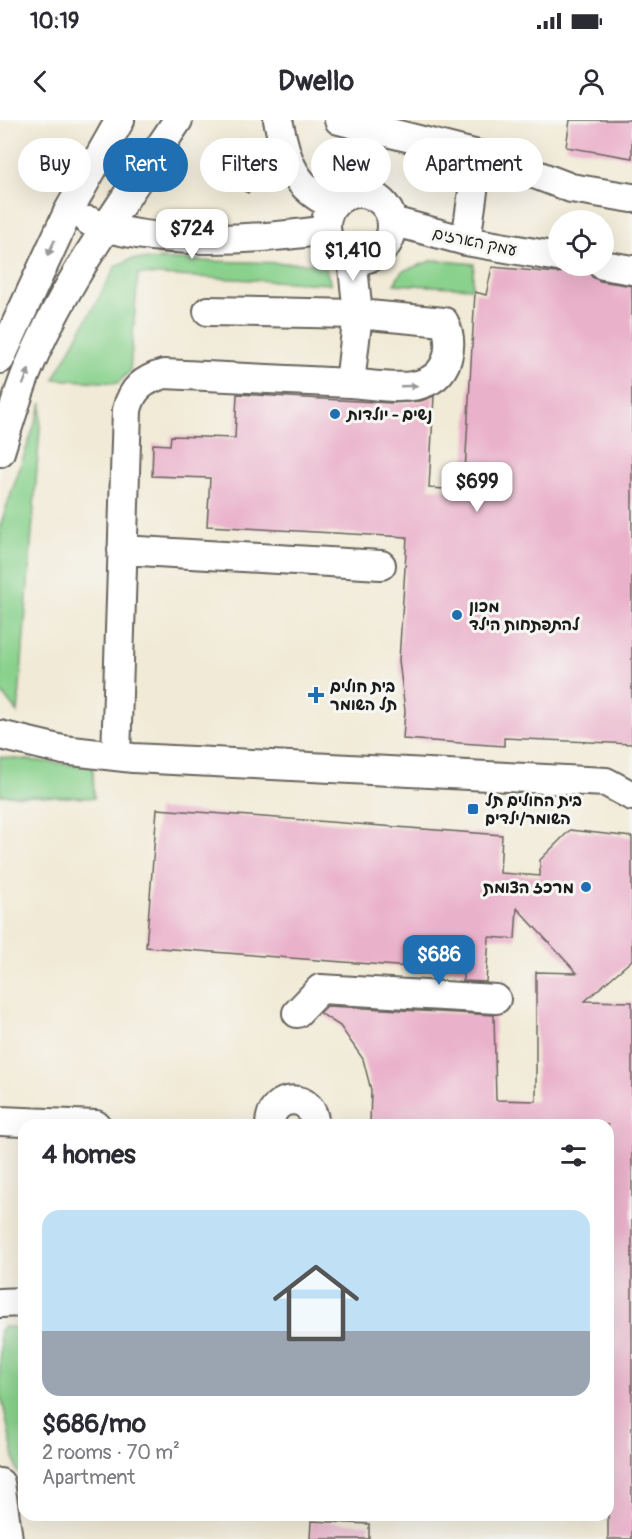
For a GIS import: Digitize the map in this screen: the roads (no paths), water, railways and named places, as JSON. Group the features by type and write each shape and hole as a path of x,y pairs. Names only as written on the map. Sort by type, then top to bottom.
{"street":[{"path":"0,359 68,212 120,120"},
{"path":"0,452 26,374 52,321 105,228 178,120"},
{"path":"68,212 105,228 139,236 275,238 329,217 351,194 373,196 382,202 392,221 392,232 382,250 373,256 352,258 334,248 329,217 321,199 296,178 284,147 278,120"},
{"path":"339,120 408,138"},
{"path":"543,177 572,188 632,198"},
{"path":"466,241 473,192"},
{"name":"עמק הארזים","path":"392,221 466,241 548,255"},
{"path":"350,383 358,314 352,258"},
{"path":"614,267 632,270"},
{"path":"116,756 127,410 136,389 148,379 181,374 412,387 424,384 435,376 445,364 449,350 449,333 444,322 358,314 208,311"},
{"path":"122,550 381,565"},
{"path":"0,735 63,750 116,756 606,782 632,796"},
{"path":"297,1012 320,989 496,999"},
{"path":"271,1119 273,1109 279,1103 294,1099 307,1105 312,1111 313,1119"},
{"path":"1,1121 18,1122"},
{"path":"0,1303 18,1302"},
{"path":"0,1483 8,1539"}],"place":[{"name":"נשים - יולדות","path":"335,414"},
{"name":"מכון להתפתחות הילד","path":"457,615"},
{"name":"בית חולים תל השומר","path":"316,695"},
{"name":"בית החולים תל השומר/ילדים","path":"473,809"},
{"name":"מרכז הצומת","path":"586,887"}]}
